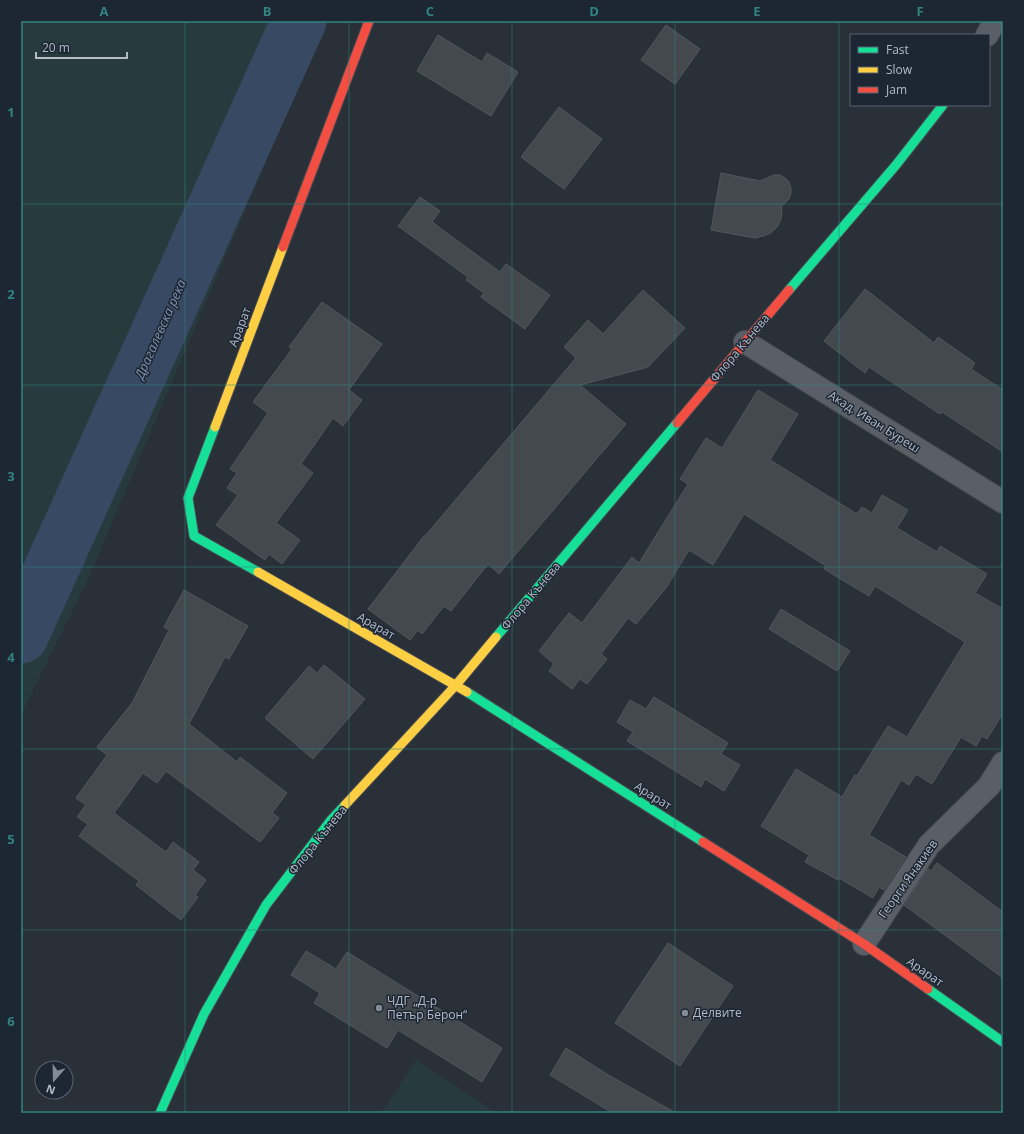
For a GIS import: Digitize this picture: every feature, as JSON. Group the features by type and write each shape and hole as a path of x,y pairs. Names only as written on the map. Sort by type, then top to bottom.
{"street":[{"name":"Арарат","path":"369,21 188,498 194,536 456,685 864,944 1003,1042"},
{"path":"988,34 995,21"},
{"name":"Флора Кънева","path":"160,1113 204,1014 266,905 331,820 456,685 896,165 942,106"},
{"name":"Акад. Иван Буреш","path":"745,342 1003,502"},
{"name":"Георги Янакиев","path":"864,944 929,845 989,786 1003,763"}],"green space":[{"path":"21,21 326,21 87,581 21,715"},
{"path":"416,1060 496,1113 381,1113"}],"building":[{"path":"666,25 700,49 675,84 641,60"},
{"path":"438,35 482,62 487,53 518,72 491,116 417,71"},
{"path":"559,107 602,139 564,189 521,157"},
{"path":"721,173 760,181 774,175 780,175 789,182 791,193 789,199 782,206 781,219 777,227 771,233 755,238 711,230"},
{"path":"420,197 440,211 432,222 500,272 506,264 550,295 525,329 481,297 484,293 466,280 468,277 398,226"},
{"path":"865,289 934,343 938,337 975,363 971,369 1003,390 1003,452 942,412 940,414 869,367 865,373 824,341"},
{"path":"643,290 685,328 648,367 580,385 626,424 499,574 488,564 451,611 444,606 422,634 418,630 410,640 368,609 424,536 576,358 564,347 588,320 603,334"},
{"path":"322,302 382,344 349,390 362,400 343,426 333,418 301,464 313,473 276,523 300,540 282,564 269,554 265,560 216,525 238,495 227,488 237,473 230,469 268,413 253,402 292,349 289,347"},
{"path":"758,390 798,414 770,460 857,514 862,507 872,513 882,495 908,510 897,528 937,552 940,546 987,574 975,593 1003,609 1003,713 987,739 982,736 976,746 961,737 932,784 916,774 909,785 901,780 869,835 906,857 884,890 879,887 873,898 839,878 838,880 805,862 809,855 761,826 796,769 842,797 888,726 907,737 965,642 875,586 869,596 824,569 826,566 744,514 713,565 689,550 666,588 636,624 628,618 601,654 607,659 587,684 580,679 572,689 549,671 554,664 539,651 569,613 582,623 632,557 639,563 688,484 680,479 706,438 722,448"},
{"path":"184,590 248,626 229,659 225,657 189,724 237,762 240,757 287,793 272,813 279,818 260,842 166,771 157,783 143,773 114,813 166,852 173,842 199,862 193,870 206,880 195,895 198,897 181,920 136,885 139,881 79,836 88,824 77,817 86,805 76,798 107,755 97,747 132,703 169,630 164,627"},
{"path":"781,609 850,651 837,671 769,629"},
{"path":"324,665 365,699 313,759 265,718 309,666 317,673"},
{"path":"654,697 728,743 721,754 740,765 724,791 705,779 701,787 627,741 633,732 617,722 630,700 646,709"},
{"path":"937,863 1003,912 1003,978 904,905 928,869 931,871"},
{"path":"668,943 733,986 680,1066 615,1023"},
{"path":"306,951 336,969 347,952 502,1048 482,1082 398,1030 387,1048 314,1003 320,993 291,975"},
{"path":"566,1048 610,1076 676,1113 612,1113 550,1075"}],"waterway":[{"name":"Драгалевска река","path":"21,636 299,21"}],"traffic: fast":[{"path":"789,290 896,165 942,106"},
{"path":"496,637 677,423"},
{"path":"215,427 188,498 194,536 258,572"},
{"path":"467,692 703,842"},
{"path":"160,1113 204,1014 266,905 331,820 345,805"},
{"path":"928,989 1003,1042"}],"traffic: slow":[{"path":"215,427 283,247"},
{"path":"258,572 467,692"},
{"path":"345,805 456,685 496,637"}],"traffic: jam":[{"path":"283,247 369,21"},
{"path":"677,423 789,290"},
{"path":"703,842 864,944 928,989"}],"place":[{"name":"ЧДГ „Д-р Петър Берон“","path":"379,1008"},
{"name":"Делвите","path":"685,1013"}]}
